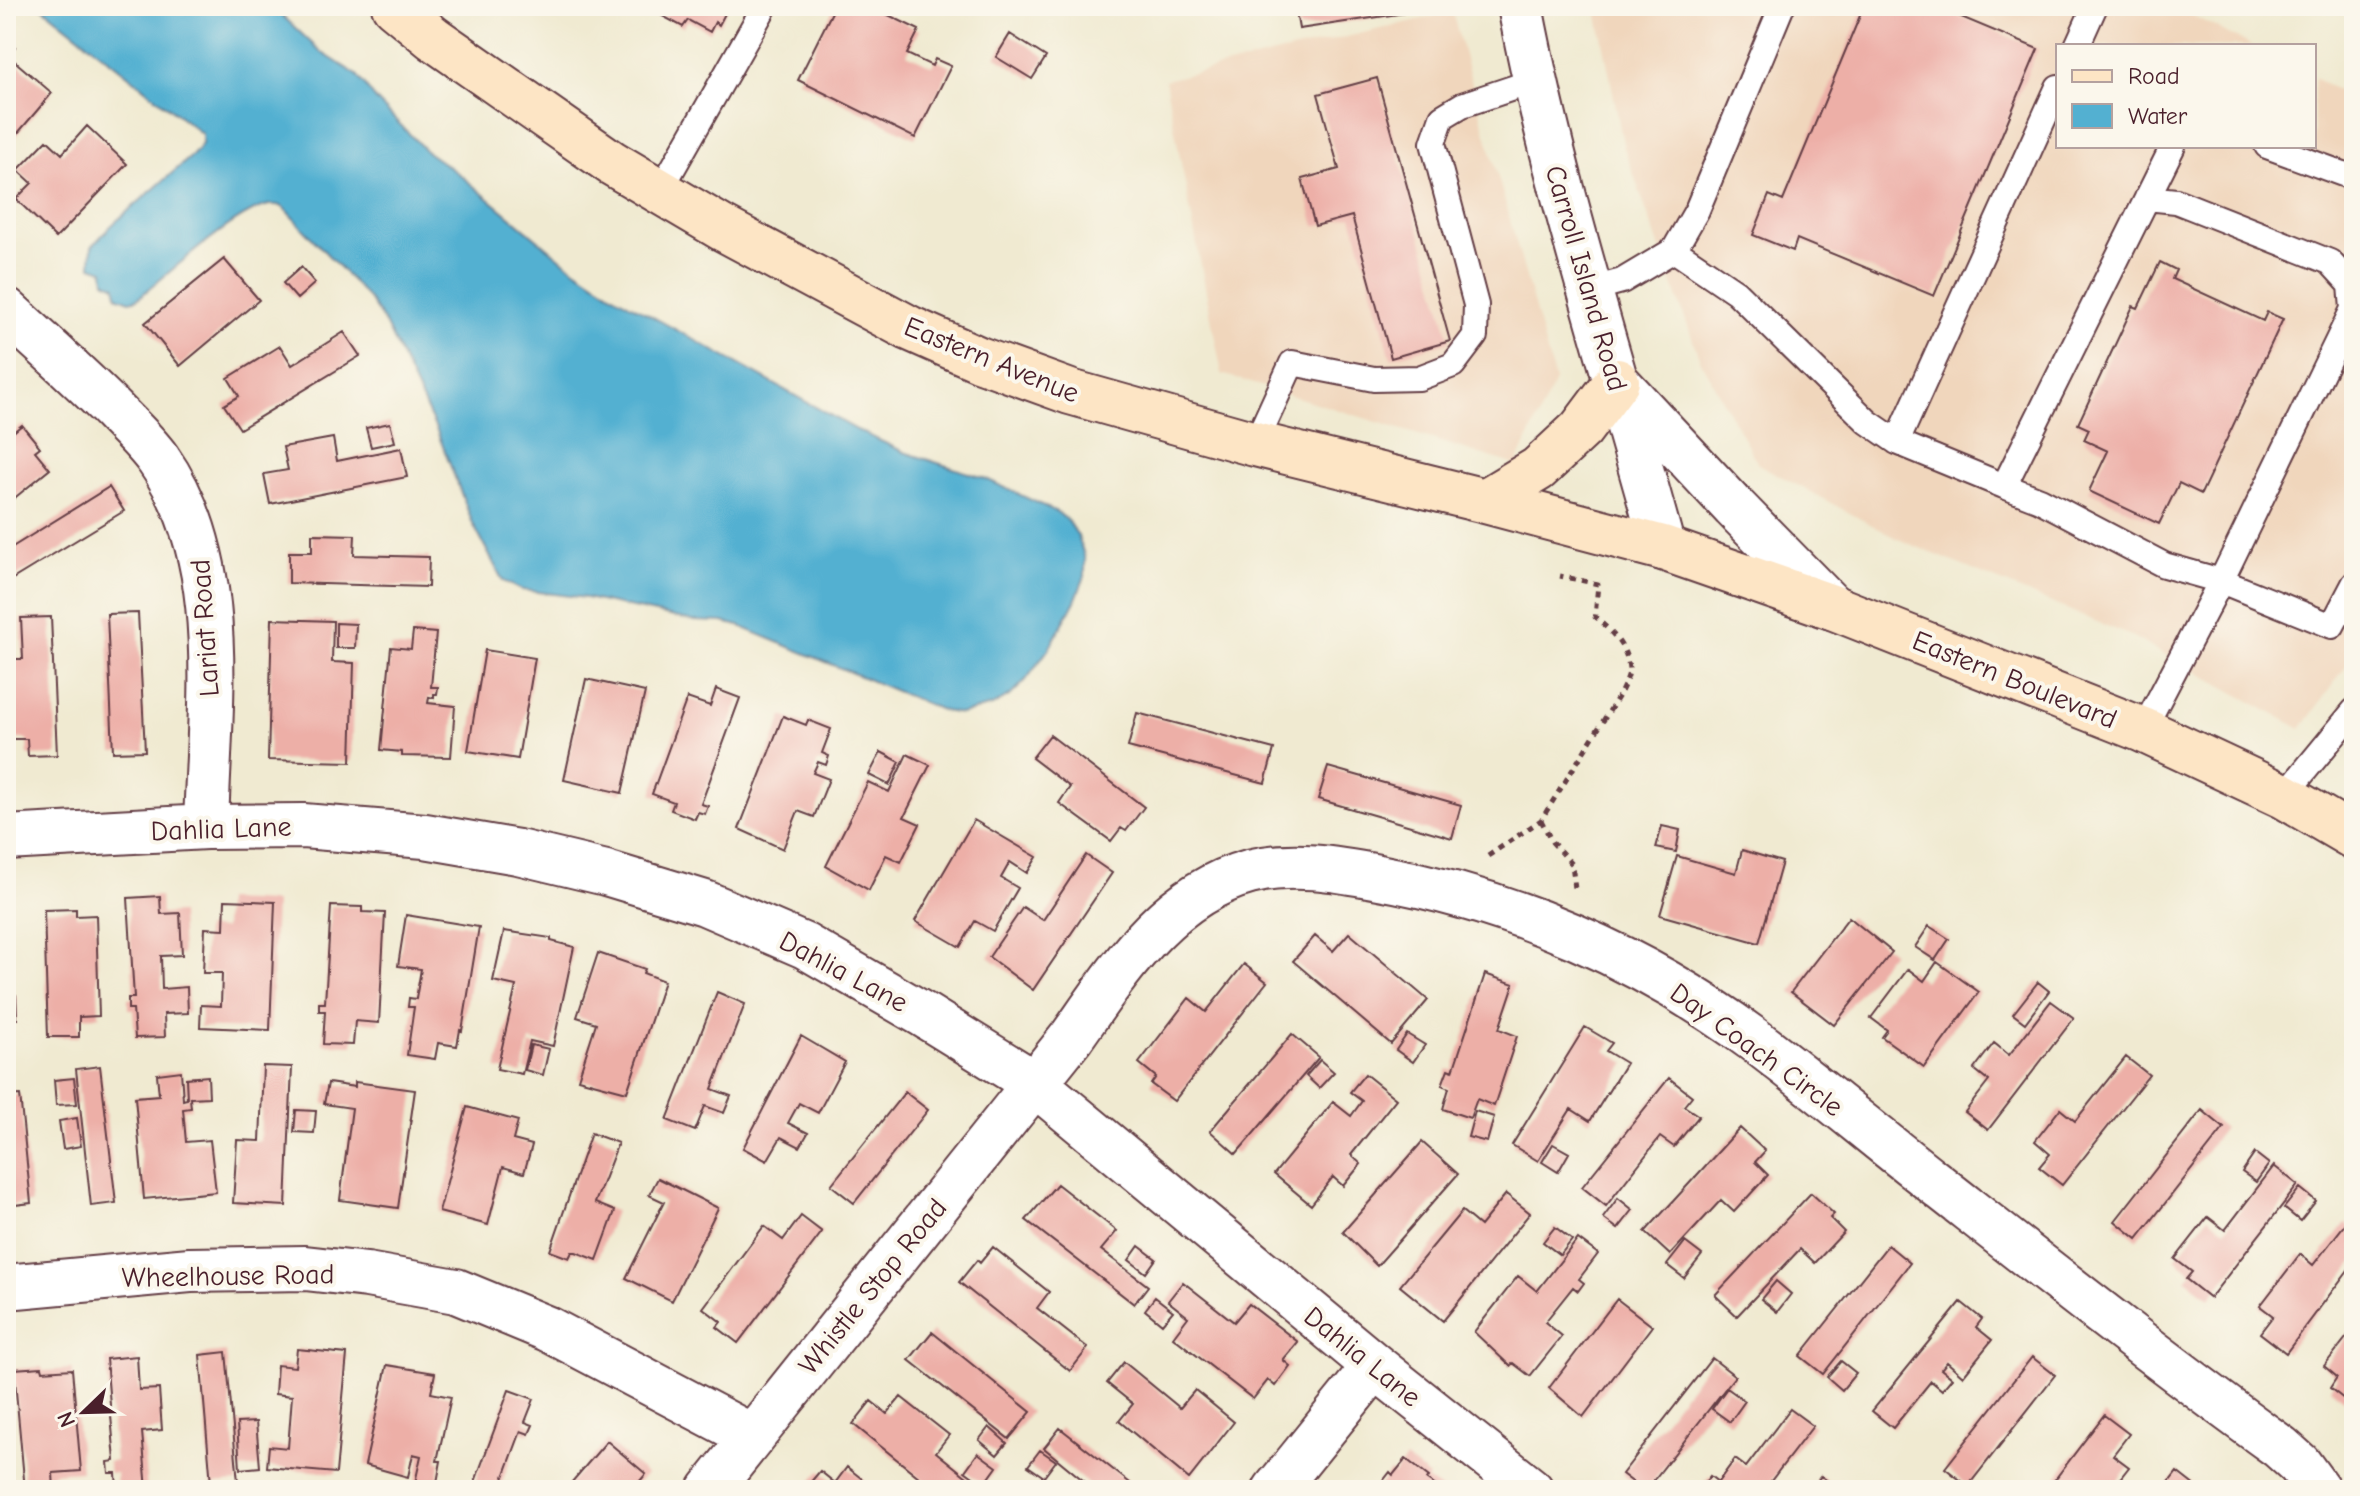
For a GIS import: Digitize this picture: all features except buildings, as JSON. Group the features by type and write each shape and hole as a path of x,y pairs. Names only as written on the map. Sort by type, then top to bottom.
{"main road":[{"name":"Eastern Avenue","path":"394,6 433,38 612,163 722,228 909,328 979,359 1070,392 1255,444 1663,548"},
{"path":"1485,501 1538,469 1581,429 1617,381"},
{"name":"Eastern Boulevard","path":"1663,548 1832,607 2143,730 2284,796 2354,837"}],"street":[{"name":"Carroll Island Road","path":"1520,6 1534,81 1589,290 1663,548"},
{"name":"Lariat Road","path":"6,310 145,442 167,471 189,518 199,547 211,646 206,827"},
{"path":"1617,381 1832,607"},
{"name":"Dahlia Lane","path":"6,838 206,827 303,826 425,836 577,866 705,903 805,946 1034,1083 1375,1366 1531,1490"},
{"name":"Day Coach Circle","path":"1034,1083 1071,1038 1117,972 1159,924 1211,887 1247,872 1284,866 1344,870 1411,882 1513,911 1623,959 1751,1037 2065,1284 2280,1447 2299,1464 2318,1490"},
{"name":"Whistle Stop Road","path":"710,1490 1034,1083"},
{"name":"Wheelhouse Road","path":"6,1287 190,1270 305,1268 367,1275 456,1291 548,1329 751,1436"},
{"path":"1275,1490 1375,1366"}],"lane":[{"path":"660,191 765,6"},
{"path":"1589,290 1622,281 1674,250 1697,210 1782,6"},
{"path":"2078,44 2095,6"},
{"path":"1255,444 1292,363 1374,379 1419,378 1453,365 1475,336 1476,305 1433,143 1442,117 1462,105 1534,81"},
{"path":"1897,442 2056,91"},
{"path":"2004,486 2172,148"},
{"path":"2272,148 2354,178"},
{"path":"2143,730 2221,581 2353,309 2351,285 2330,262 2176,201 2147,198"},
{"path":"1674,250 1736,292 1868,422 1897,442 2040,500 2164,565 2221,581 2332,626 2354,584"},
{"path":"2284,796 2354,711"}],"path":[{"path":"1488,856 1541,820 1620,694 1629,672 1624,649 1613,632 1595,617 1598,584 1560,576"},
{"path":"1541,820 1552,842 1572,864 1576,893"}],"shaded area":[{"path":"1596,6 2174,6 2248,44 2056,44 2056,148 2316,148 2316,79 2354,99 2354,655 2301,729 2131,636 1898,539 1758,464 1700,360 1624,148"},
{"path":"1452,12 1555,381 1516,465 1222,374 1165,80"}],"water":[{"path":"41,6 272,6 321,52 357,75 376,100 427,152 459,174 565,262 617,297 857,430 904,452 984,478 1057,512 1068,521 1078,536 1085,559 1085,576 1050,647 1011,695 992,706 961,714 944,711 739,626 693,621 586,598 522,590 503,581 473,524 437,431 386,325 369,299 283,207 265,206 235,221 137,299 130,301 117,296 116,286 105,281 104,270 91,266 92,246 193,155 202,144 202,134"}]}
